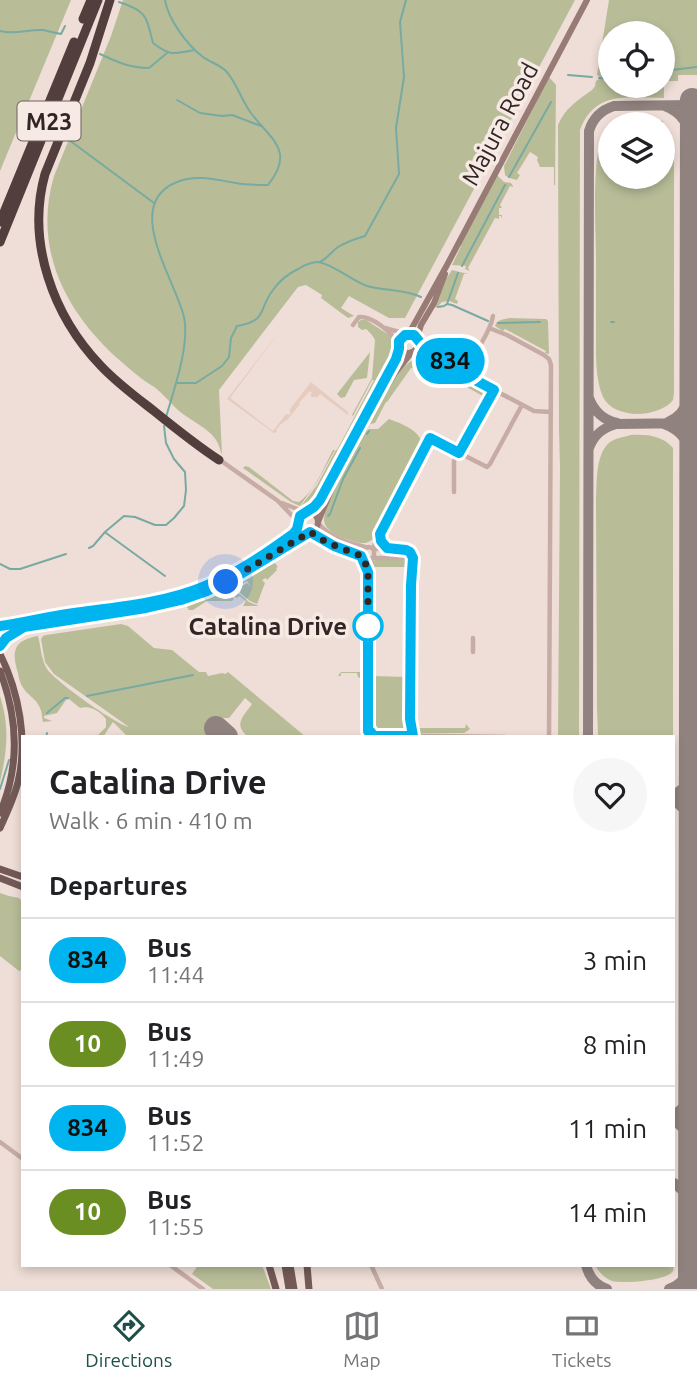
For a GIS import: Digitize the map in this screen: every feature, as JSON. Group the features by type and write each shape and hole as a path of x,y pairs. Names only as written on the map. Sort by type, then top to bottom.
{"highway":[{"name":"M23","path":"0,222 91,0"},
{"name":"M23","path":"0,242 97,0"},
{"path":"110,0 90,63 45,174 38,206 38,232 42,253 63,313 74,334 95,360 193,442 219,460"}],"main road":[{"name":"Majura Road","path":"406,334 447,265 587,0"},
{"name":"Majura Road","path":"417,340 447,265"},
{"path":"0,630 24,624 189,593 220,580 293,534 300,516 320,500 396,359 401,337 406,334 413,335 417,340 418,347 397,370 386,388 332,488 316,529 234,578 194,596 146,608 24,624 0,646"},
{"path":"399,345 404,352 412,352"},
{"path":"306,512 314,514 318,522"},
{"path":"298,522 301,529 309,532"},
{"path":"0,654 11,681 21,735"},
{"path":"0,671 15,732 14,764 1,809"},
{"path":"0,828 18,782 21,762"},
{"path":"0,869 21,876"},
{"path":"0,878 21,886"},
{"path":"269,1267 276,1289"},
{"path":"287,1267 291,1289"},
{"path":"307,1267 309,1289"}],"street":[{"path":"353,325 358,318 365,316 393,336 399,345"},
{"path":"462,379 458,372 472,360 493,316"},
{"path":"381,327 406,334"},
{"path":"489,328 511,337 549,359 551,367 549,735"},
{"path":"417,340 424,347 470,371 477,381"},
{"path":"412,352 462,379 477,381 536,411 550,412"},
{"path":"462,379 470,377 472,360"},
{"path":"454,492 454,461 494,390"},
{"path":"368,572 375,554 373,549 377,537 430,438 484,466 489,466 522,405"},
{"path":"219,460 278,501 306,512"},
{"path":"278,501 298,522"},
{"path":"318,522 335,537 373,549 404,549 411,554 411,735"},
{"path":"380,531 381,541 389,549"},
{"path":"309,532 367,560 406,558 411,585"},
{"path":"369,735 368,572 362,551 377,537"},
{"path":"473,638 473,652"},
{"path":"0,796 8,792"},
{"path":"0,1142 21,1158"},
{"path":"173,1267 203,1289"},
{"path":"372,1267 382,1289"}],"green space":[{"path":"0,0 71,0 0,171"},
{"path":"123,0 575,0 405,318 389,318 349,296 341,308 354,316 348,318 306,285 298,287 219,390 222,455 209,432 178,410 98,339 68,298 51,252 49,202 54,176"},
{"path":"609,0 697,0 697,75 678,75 678,81 675,81 675,21 606,21"},
{"path":"549,77 556,85 555,185 554,167 540,167 538,157 530,152 517,173 520,175 517,180 509,178 505,175 504,166"},
{"path":"598,80 598,98 626,98 604,102 595,108 586,117 580,130 579,735 558,735 558,125 568,109 592,90"},
{"path":"598,153 598,189 674,189 674,393 673,400 666,406 648,413 626,413 617,410 603,397 599,382 596,358"},
{"path":"497,175 513,186 510,186 500,205 502,208 499,208 502,219 501,216 499,219 495,218 468,268 470,271 465,269 466,266 452,265 461,246 459,245"},
{"path":"452,270 468,274 464,274 455,299 457,304 442,302 436,308 446,279"},
{"path":"509,318 546,319 549,354 495,326 499,321"},
{"path":"361,320 366,320 392,337 394,353 351,435 342,443 344,445 339,458 317,501 301,506 317,485 374,380 353,416 372,378 375,340 366,329 358,327"},
{"path":"370,352 367,378 354,380 345,397 341,398 337,394"},
{"path":"416,359 423,359 435,368 437,366 462,382 480,384 487,391 485,400 482,399 483,396 448,377 419,365 416,369 411,368 386,402 375,423 370,424 395,377"},
{"path":"389,419 415,432 422,447 372,540 359,543 342,538 332,532 325,523 330,500 366,431 378,429"},
{"path":"643,435 664,441 673,448 673,735 598,735 598,469 605,447 617,439"},
{"path":"333,450 317,482 300,506 243,468 249,467 293,501 299,502 314,485"},
{"path":"377,559 402,559 407,563 408,605 405,610 404,567 375,567 374,608 371,608 371,567 372,562"},
{"path":"266,561 268,566 275,563 278,567 267,580 262,580 265,583 257,604 240,593 242,586 247,583 251,587 247,581 240,585 238,593 249,602 259,606 243,606 246,601 232,594 232,601 207,601 193,610 187,607 208,598 187,606 184,602 223,587"},
{"path":"121,624 128,626 154,648 172,650 199,672 206,672 208,676 228,672 304,735 246,735 240,724 252,704 245,698 229,718 223,718 210,735 126,735 113,722 104,735 98,735 106,727 106,719 94,709 80,708 69,699 57,713 44,716 52,721 43,722 38,704 21,683 15,659 19,644 38,636 43,661 52,675 99,710 129,727 54,674 45,662 41,639 46,635"},
{"path":"341,672 363,672 366,674 366,721 362,735 360,678 357,673 341,673 341,676 338,676"},
{"path":"370,676 409,677 405,732 377,733 372,730"},
{"path":"0,696 6,739 0,782"},
{"path":"419,724 419,728 465,728 466,724 470,729 464,733 418,733 415,728"},
{"path":"0,893 21,900 21,970 0,956"},
{"path":"197,1267 263,1267 271,1289 213,1289 192,1274"},
{"path":"597,1267 674,1267 669,1274 644,1281 617,1282 602,1274"}],"shaded area":[{"path":"283,327 230,398 273,431 286,414 289,415 293,405 311,382 348,412 348,415 320,394 318,397 312,397 310,391 274,433 227,399"}],"waterway":[{"path":"165,0 174,23 185,39 203,57 226,71 280,154 280,163 268,185 192,178 177,182 161,193 153,207 152,225 156,244 179,302 185,328 180,367 166,417"},
{"path":"320,262 341,245 365,236 399,174 396,128 404,77 400,22 406,0"},
{"path":"119,2 135,8 144,16 153,43 159,47 172,53 194,50"},
{"path":"0,31 43,30 61,34 65,26"},
{"path":"100,54 130,66 149,68 167,53"},
{"path":"675,70 697,67"},
{"path":"568,75 592,77"},
{"path":"177,100 200,113 232,115 261,126"},
{"path":"509,177 551,102"},
{"path":"65,137 154,203"},
{"path":"462,266 505,185"},
{"path":"177,383 196,383 222,366 229,357 231,338 237,326 254,321 278,284 310,263 324,263 367,286 421,297"},
{"path":"447,304 458,273"},
{"path":"438,307 452,305 488,321"},
{"path":"498,323 540,322"},
{"path":"89,548 124,516 135,517 155,525 166,525 184,506 185,472 166,443 164,426"},
{"path":"328,516 343,479 360,448"},
{"path":"106,533 165,576"},
{"path":"0,564 10,569 20,569 66,554"},
{"path":"87,696 193,675"},
{"path":"47,713 68,698"},
{"path":"0,789 9,760"}],"taxiway":[{"path":"588,735 589,131 598,115 614,106 691,105"},
{"path":"665,106 684,120 691,144"},
{"path":"691,132 697,115"},
{"path":"668,422 686,405 690,389 691,362"},
{"path":"589,398 600,414 617,423"},
{"path":"589,448 599,433 616,424 697,423"},
{"path":"664,424 684,438 691,462"},
{"path":"675,793 686,785 690,770"},
{"path":"690,786 697,804"},
{"path":"675,801 686,811 690,828"},
{"path":"680,802 697,809"},
{"path":"690,850 697,830"},
{"path":"675,1114 686,1105 691,1093"},
{"path":"675,1121 685,1130 690,1145"},
{"path":"675,1184 697,1203"},
{"path":"669,1289 684,1279 690,1262"},
{"path":"587,1267 593,1280 607,1289"}],"runway":[{"path":"690,1289 692,100"},
{"path":"216,728 224,735"}],"bus line":[{"name":"834","path":"0,626 189,593 238,570 293,534 300,516 320,500 396,359 401,337 414,335 424,347 469,369 477,381 494,390 459,453 430,438 380,531 383,545 389,549 406,550 412,557 410,719 413,735"},
{"name":"834","path":"0,646 6,638 24,627 146,608 207,591 234,578 310,532 334,546 361,556 366,563 368,731 372,735"}],"place":[{"name":"Catalina Drive","path":"368,626"}],"route":[{"path":"226,582 310,532 364,559 368,572 368,626"}]}
